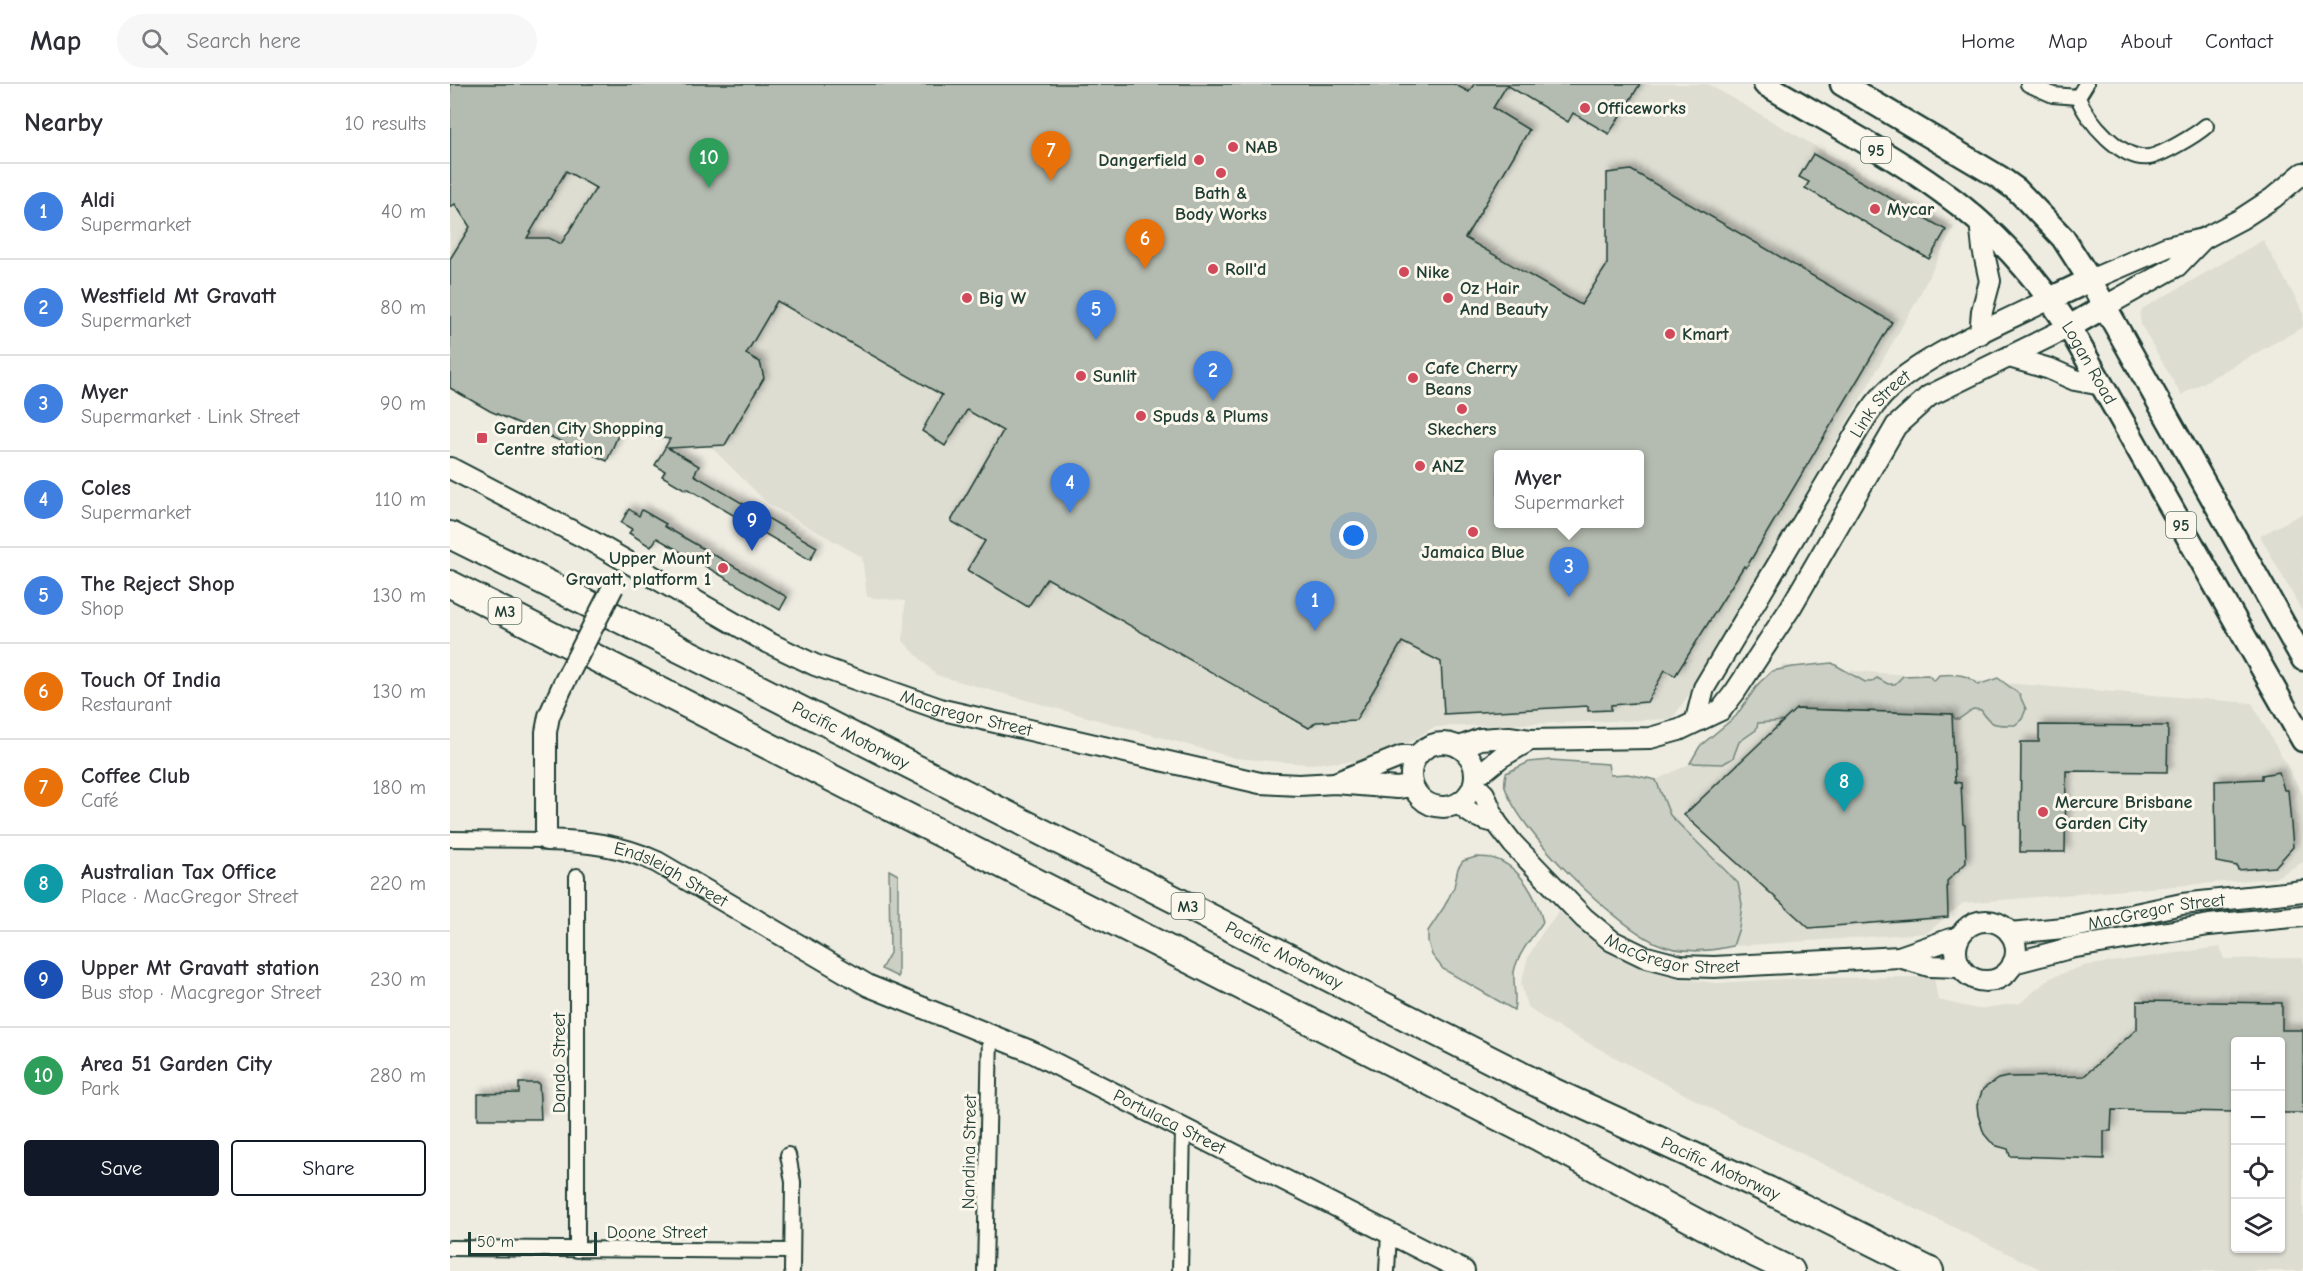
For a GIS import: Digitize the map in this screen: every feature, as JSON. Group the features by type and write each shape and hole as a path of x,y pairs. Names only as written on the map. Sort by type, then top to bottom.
{"highway":[{"name":"Pacific Motorway","path":"450,535 756,687 1554,1092 1768,1190 1930,1271"},
{"name":"M3","path":"450,584 1529,1133 1791,1271"}],"main road":[{"name":"Logan Road","path":"1765,84 1941,190 1980,221 2020,261 2050,298 2069,327 2303,740"},
{"name":"95","path":"1842,84 1999,177 2017,190 2063,238 2090,280 2303,659"},
{"name":"Link Street","path":"2050,298 2090,280"},
{"name":"Link Street","path":"2069,327 2104,307"}],"street":[{"path":"2028,84 2053,95 2078,97"},
{"path":"2086,84 2078,97 2080,104 2102,135 2135,156 2148,158 2197,134 2206,126"},
{"name":"Link Street","path":"2090,280 2167,247 2204,239 2273,198 2303,173"},
{"path":"1980,221 1990,281 1982,311 1980,334"},
{"name":"Link Street","path":"2104,307 2177,266 2204,239"},
{"name":"Link Street","path":"1696,720 1704,688 1876,402 1907,375 2050,298"},
{"name":"Link Street","path":"1460,747 1480,739 1509,737 1530,740 1650,738 1679,730 1721,710 1791,607 1896,426 1929,396 2069,327"},
{"path":"2010,357 2050,369 2074,380 2102,385"},
{"name":"Macgregor Street","path":"450,468 626,560 796,657 902,697 973,717 1260,783 1299,785 1335,783 1397,788 1412,786"},
{"path":"546,840 546,732 549,716 626,560"},
{"name":"Link Street","path":"1475,778 1501,757 1530,740"},
{"path":"1451,743 1460,747 1468,754 1475,778 1465,798 1459,803 1441,807 1432,805 1417,794 1412,786 1411,765 1416,756 1432,744 1451,743"},
{"name":"Macgregor Street","path":"1335,783 1402,756 1416,756"},
{"name":"MacGregor Street","path":"1475,778 1496,822 1513,844 1584,918 1612,941 1643,956 1681,966 1714,967 1899,957 1951,939 1958,939"},
{"path":"1459,803 1484,820 1496,822"},
{"name":"Endsleigh Street","path":"450,839 591,841 634,851 657,862 869,986"},
{"name":"Dando Street","path":"577,876 577,1250"},
{"name":"MacGregor Street","path":"2010,933 2074,927 2182,904 2303,891"},
{"name":"MacGregor Street","path":"2013,963 2059,950 2209,925 2303,916"},
{"path":"1981,921 2001,925 2010,933 2015,948 2013,963 2004,974 1987,980 1970,976 1961,967 1956,948 1958,939 1972,925 1981,921"},
{"name":"MacGregor Street","path":"1899,957 1929,966 1961,967"},
{"name":"Portulaca Street","path":"869,986 1030,1051 1464,1271"},
{"name":"Nandina Street","path":"985,1271 990,1034"},
{"path":"1179,1271 1183,1130"},
{"path":"788,1155 793,1182 792,1271"},
{"path":"1387,1271 1389,1233"},
{"name":"Doone Street","path":"450,1248 792,1251"}],"shaded area":[{"path":"450,84 1708,84 1954,227 1916,302 1701,677 1672,719 1434,727 1402,747 1357,761 1307,764 1235,758 936,675 903,641 905,601 867,597 862,557 767,503 710,446 648,436 506,375 450,322"},
{"path":"2263,240 2303,312 2303,327 2181,395 2141,325 2142,309"},
{"path":"2303,513 2303,610 2302,611 2260,536"},
{"path":"1832,663 1865,682 1871,682 1877,678 1888,684 1895,684 1903,676 1928,675 1934,681 1939,675 1955,675 1970,678 1978,685 1998,678 2019,694 2026,709 2022,719 2015,725 1998,725 1988,720 1981,710 1973,709 1959,719 1955,719 1952,714 1797,709 1784,721 1758,723 1756,730 1739,742 1733,758 1723,764 1690,763 1700,746 1736,716 1759,683 1772,671"},
{"path":"1782,665 2252,703 2303,795 2303,862 2275,878 1963,903 1927,933 1733,946 1739,928 1738,883 1670,815 1656,780 1710,754 1752,720"},
{"path":"1551,760 1608,764 1610,775 1628,774 1656,780 1670,815 1738,883 1742,904 1739,928 1733,946 1694,951 1665,947 1638,933 1593,897 1570,875 1529,828 1514,806 1505,785 1506,773 1529,762"},
{"path":"1476,857 1495,859 1513,869 1532,894 1543,922 1518,959 1514,972 1514,1010 1443,969 1432,955 1428,942 1428,931 1454,887 1458,868 1463,861"},
{"path":"889,870 898,875 898,977 881,969 890,953"},
{"path":"1559,911 1598,946 1639,966 1676,978 1716,983 1802,978 1934,977 1938,1000 1977,1009 2020,1003 2050,978 2083,966 2220,947 2224,959 2303,958 2303,1271 2044,1271 1748,1128 1547,1021 1527,1006 1521,984 1528,957 1542,933"}],"building":[{"path":"450,84 1454,84 1469,92 1474,84 1640,84 1609,134 1573,113 1568,122 1507,85 1493,108 1529,130 1465,238 1581,305 1607,265 1607,173 1631,170 1892,322 1746,568 1744,566 1675,676 1665,670 1647,702 1611,705 1611,710 1588,711 1588,706 1444,714 1441,662 1402,642 1356,720 1316,722 1309,728 1047,578 1028,607 967,570 985,541 951,521 1003,431 967,410 945,446 922,431 942,395 777,301 746,354 760,362 764,378 725,445 668,448 699,466 694,475 817,547 810,560 687,488 686,490 662,476 665,471 655,465 670,439 648,436 626,426 623,435 619,433 607,461 490,411 450,388 450,259 470,227 455,204 450,207","holes":["566,171 596,188 561,244 549,238 527,238"]},
{"name":"Mycar","path":"1813,154 1946,230 1929,259 1805,188 1809,182 1799,177"},
{"name":"Upper Mount Gravatt, platform 1","path":"629,509 639,516 642,510 666,524 664,526 787,597 780,610 657,538 651,547 629,533 632,529 621,523"},
{"path":"1796,709 1952,714 1955,782 1961,783 1966,863 1947,881 1948,917 1809,928 1684,815"},
{"name":"Mercure Brisbane Garden City","path":"2039,725 2168,726 2167,772 2066,771 2065,852 2020,852 2021,742 2039,742"},
{"path":"2279,772 2284,790 2288,790 2293,847 2275,867 2238,870 2237,866 2216,862 2215,781 2262,779 2262,775"},
{"path":"2137,1001 2282,1003 2282,1030 2303,1030 2303,1113 2285,1113 2285,1037 2231,1037 2231,1112 2112,1110 2111,1131 2104,1131 2104,1159 2010,1156 2008,1149 1997,1146 1984,1134 1977,1105 1983,1089 1998,1079 2007,1077 2084,1076 2137,1029"},
{"path":"519,1083 539,1083 541,1119 478,1119 478,1094 519,1093"}],"place":[{"name":"Officeworks","path":"1585,108"},
{"name":"NAB","path":"1233,147"},
{"name":"Dangerfield","path":"1199,160"},
{"name":"Bath & Body Works","path":"1221,173"},
{"name":"Coffee Club","path":"1051,181"},
{"name":"Area 51 Garden City","path":"709,188"},
{"name":"Mycar","path":"1875,209"},
{"name":"Touch Of India","path":"1145,269"},
{"name":"Roll'd","path":"1213,269"},
{"name":"Nike","path":"1404,272"},
{"name":"Big W","path":"967,298"},
{"name":"Oz Hair And Beauty","path":"1448,298"},
{"name":"Kmart","path":"1670,334"},
{"name":"The Reject Shop","path":"1096,340"},
{"name":"Sunlit","path":"1081,376"},
{"name":"Cafe Cherry Beans","path":"1413,378"},
{"name":"Westfield Mt Gravatt","path":"1213,401"},
{"name":"Skechers","path":"1462,409"},
{"name":"Spuds & Plums","path":"1141,416"},
{"name":"Garden City Shopping Centre station","path":"482,438"},
{"name":"ANZ","path":"1420,466"},
{"name":"Coles","path":"1070,513"},
{"name":"Jamaica Blue","path":"1473,532"},
{"name":"Upper Mt Gravatt station","path":"752,551"},
{"name":"Upper Mount Gravatt, platform 1","path":"723,568"},
{"name":"Myer","path":"1569,597"},
{"name":"Aldi","path":"1315,631"},
{"name":"Australian Tax Office","path":"1844,812"},
{"name":"Mercure Brisbane Garden City","path":"2043,812"}]}
